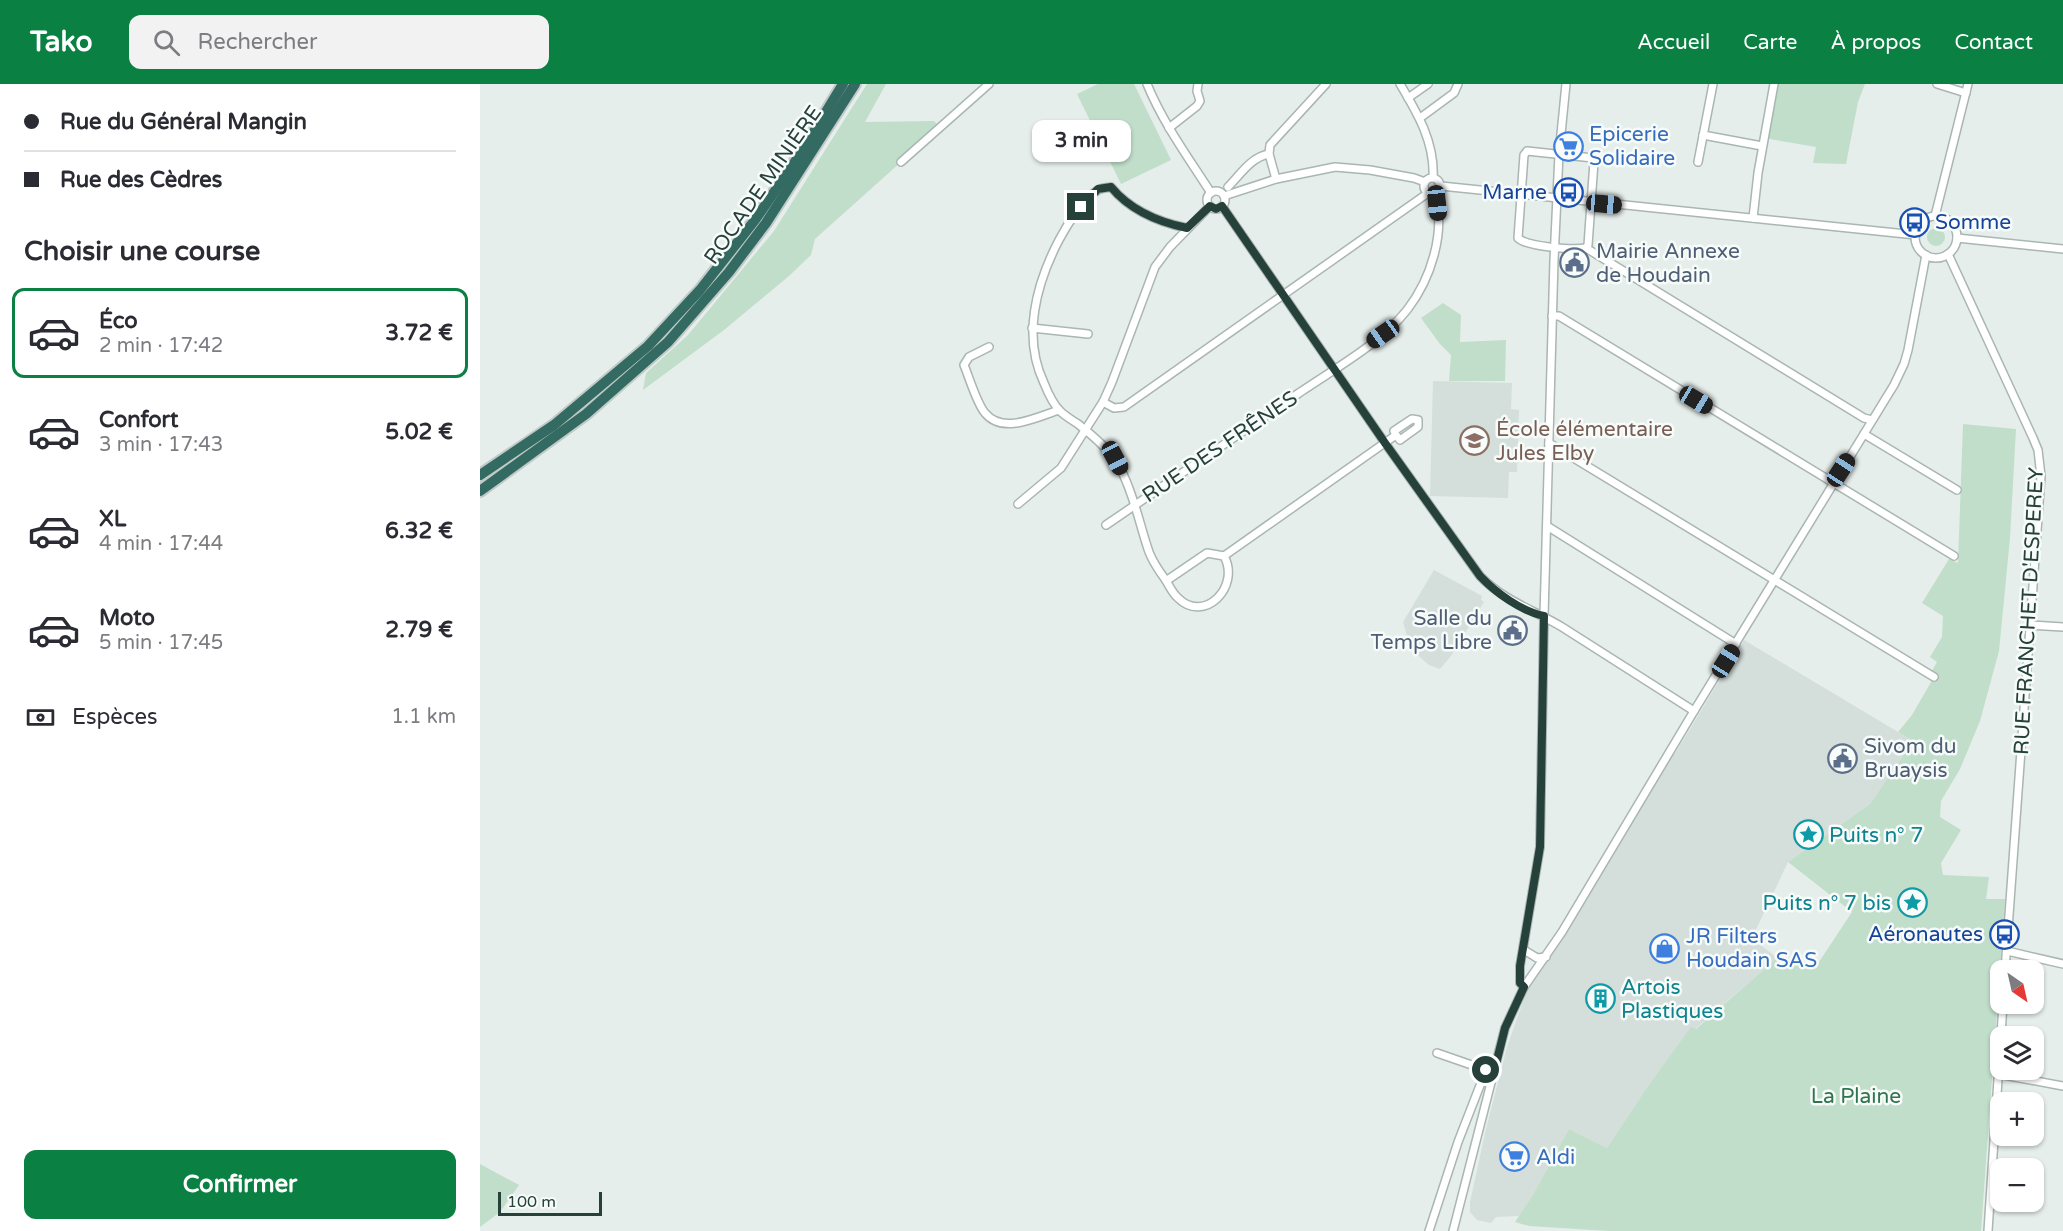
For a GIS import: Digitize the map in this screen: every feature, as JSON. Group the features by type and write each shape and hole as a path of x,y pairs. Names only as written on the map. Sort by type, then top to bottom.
{"highway":[{"name":"ROCADE MINIÈRE","path":"480,475 554,425 656,338 700,291 756,220 801,153 843,84"},
{"name":"ROCADE MINIÈRE","path":"480,491 586,414 668,342 729,272 766,223 855,84"}],"street":[{"path":"901,162 989,84"},
{"path":"1147,84 1169,128 1211,193"},
{"path":"1169,128 1197,106 1200,101 1198,84"},
{"path":"1276,179 1269,154 1270,146 1326,84"},
{"path":"1400,84 1420,118 1432,152 1433,178"},
{"path":"1408,98 1428,84"},
{"path":"1420,118 1454,93 1458,84"},
{"path":"1524,987 1520,983 1519,976 1540,847 1552,316 1556,199 1566,84"},
{"path":"1698,162 1713,84"},
{"path":"1753,218 1762,146 1774,84"},
{"path":"1937,84 1966,93"},
{"path":"1935,216 1968,84"},
{"path":"1703,135 1762,146"},
{"path":"1586,248 1592,203 1593,158 1527,151 1524,155 1519,213 1518,238 1522,242 1586,248 1872,420"},
{"path":"1228,187 1258,157 1269,154"},
{"path":"1224,196 1276,179 1335,168 1370,170 1414,178 1425,183"},
{"path":"1425,183 1433,178"},
{"path":"1433,178 1438,180 1441,186"},
{"path":"1425,183 1425,189 1432,193"},
{"path":"1441,186 1916,235"},
{"path":"1103,402 1114,408 1124,407 1432,193 1439,191 1441,186"},
{"path":"1187,228 1152,218 1132,207 1111,187 1098,189 1065,228 1052,254 1035,306 1032,328 1034,351 1039,372 1059,410 1104,446 1115,458 1135,506 1150,554 1176,597 1193,606 1205,606 1221,596 1228,584 1229,572 1224,556"},
{"path":"1218,191 1224,196 1222,206 1216,209 1210,206 1207,199 1211,193 1218,191"},
{"name":"RUE DES FRÊNES","path":"1106,525 1383,334 1409,307 1430,264 1439,220 1432,193"},
{"path":"1018,504 1060,468 1085,430 1103,402 1124,353 1155,267 1187,228 1210,206"},
{"path":"1222,206 1385,443 1490,587 1534,614 1544,616 1694,711"},
{"path":"1935,216 1949,221 1955,229 1957,238 1948,254 1939,257 1926,255 1919,248 1916,235 1922,221 1935,216"},
{"path":"1957,238 2063,249"},
{"name":"RUE FRANCHET D'ESPEREY","path":"1948,254 2038,450 2041,476 2006,960"},
{"path":"1453,1231 1505,1028 1524,987 1562,932 1864,434 1904,364 1926,255"},
{"path":"1552,316 1559,316 1954,556"},
{"path":"1032,328 1088,334"},
{"path":"989,347 969,357 964,365 984,412 996,422 1013,424 1059,410"},
{"path":"1864,434 1958,490"},
{"path":"1166,580 1207,553 1224,556 1396,435"},
{"path":"1549,443 1934,677"},
{"path":"1547,526 1736,644"},
{"path":"2030,625 2063,627"},
{"path":"1524,950 1537,958 1545,957"},
{"path":"2007,951 2063,964"},
{"path":"1437,1053 1494,1072"},
{"path":"1429,1231 1458,1142 1486,1070"},
{"path":"1988,1231 1998,1080"},
{"path":"2030,1080 2063,1086"}],"shaded area":[{"name":"École élémentaire Jules Elby","path":"1433,381 1512,383 1511,409 1519,410 1517,472 1509,472 1508,498 1430,496"},
{"path":"1434,570 1482,596 1481,600 1484,602 1451,656 1440,669 1429,665 1411,649 1403,622"},
{"path":"1744,640 1913,741 1870,804 1788,862 1752,938 1777,958 1695,1029 1691,1028 1646,1089 1607,1148 1569,1129 1519,1216 1496,1217 1491,1223 1477,1220 1470,1212 1470,1202 1486,1129 1507,1047 1532,976 1656,775 1676,752"}],"green space":[{"path":"867,84 886,84 865,122 934,121 940,127 815,239 811,255 789,276 724,330 643,390 646,373 688,335 774,231"},
{"path":"1098,84 1134,84 1171,160 1121,184 1077,94"},
{"path":"1774,84 1865,84 1858,102 1846,164 1813,163 1816,147 1764,138"},
{"path":"1936,228 1942,231 1945,237 1942,243 1936,246 1930,243 1927,237 1930,231"},
{"path":"1443,303 1461,315 1460,342 1506,340 1505,381 1449,381 1451,355 1421,318"},
{"name":"La Plaine","path":"1963,424 2016,429 2010,538 1999,651 1980,721 1960,769 1941,801 1940,817 1961,830 1941,863 1943,875 1989,877 1986,899 2005,899 2001,960 1990,960 1990,1014 1997,1014 1996,1026 1990,1026 1990,1080 1992,1080 1981,1231 1609,1231 1529,1226 1515,1222 1534,1193 1569,1129 1607,1148 1691,1027 1696,1029 1777,958 1815,968 1852,912 1788,862 1870,804 1913,741 1898,732 1912,715 1934,677 1930,674 1937,662 1930,657 1942,637 1943,616 1922,603 1949,559 1958,563"},
{"path":"480,1164 519,1185 500,1212 480,1227"}],"place":[{"name":"Epicerie Solidaire","path":"1568,146"},
{"name":"Marne","path":"1568,192"},
{"name":"Somme","path":"1914,222"},
{"name":"Mairie Annexe de Houdain","path":"1575,263"},
{"name":"École élémentaire Jules Elby","path":"1475,441"},
{"name":"Salle du Temps Libre","path":"1513,630"},
{"name":"Sivom du Bruaysis","path":"1843,758"},
{"name":"Puits n° 7","path":"1808,835"},
{"name":"Puits n° 7 bis","path":"1912,903"},
{"name":"Aéronautes","path":"2004,934"},
{"name":"JR Filters Houdain SAS","path":"1665,948"},
{"name":"Artois Plastiques","path":"1600,999"},
{"name":"Aldi","path":"1515,1157"}],"route":[{"path":"1081,207 1098,189 1111,187 1132,207 1152,218 1187,228 1210,206 1216,209 1222,206 1385,443 1480,576 1490,587 1521,607 1544,616 1540,847 1520,966 1520,983 1524,987 1505,1028 1494,1072 1486,1070"}]}
